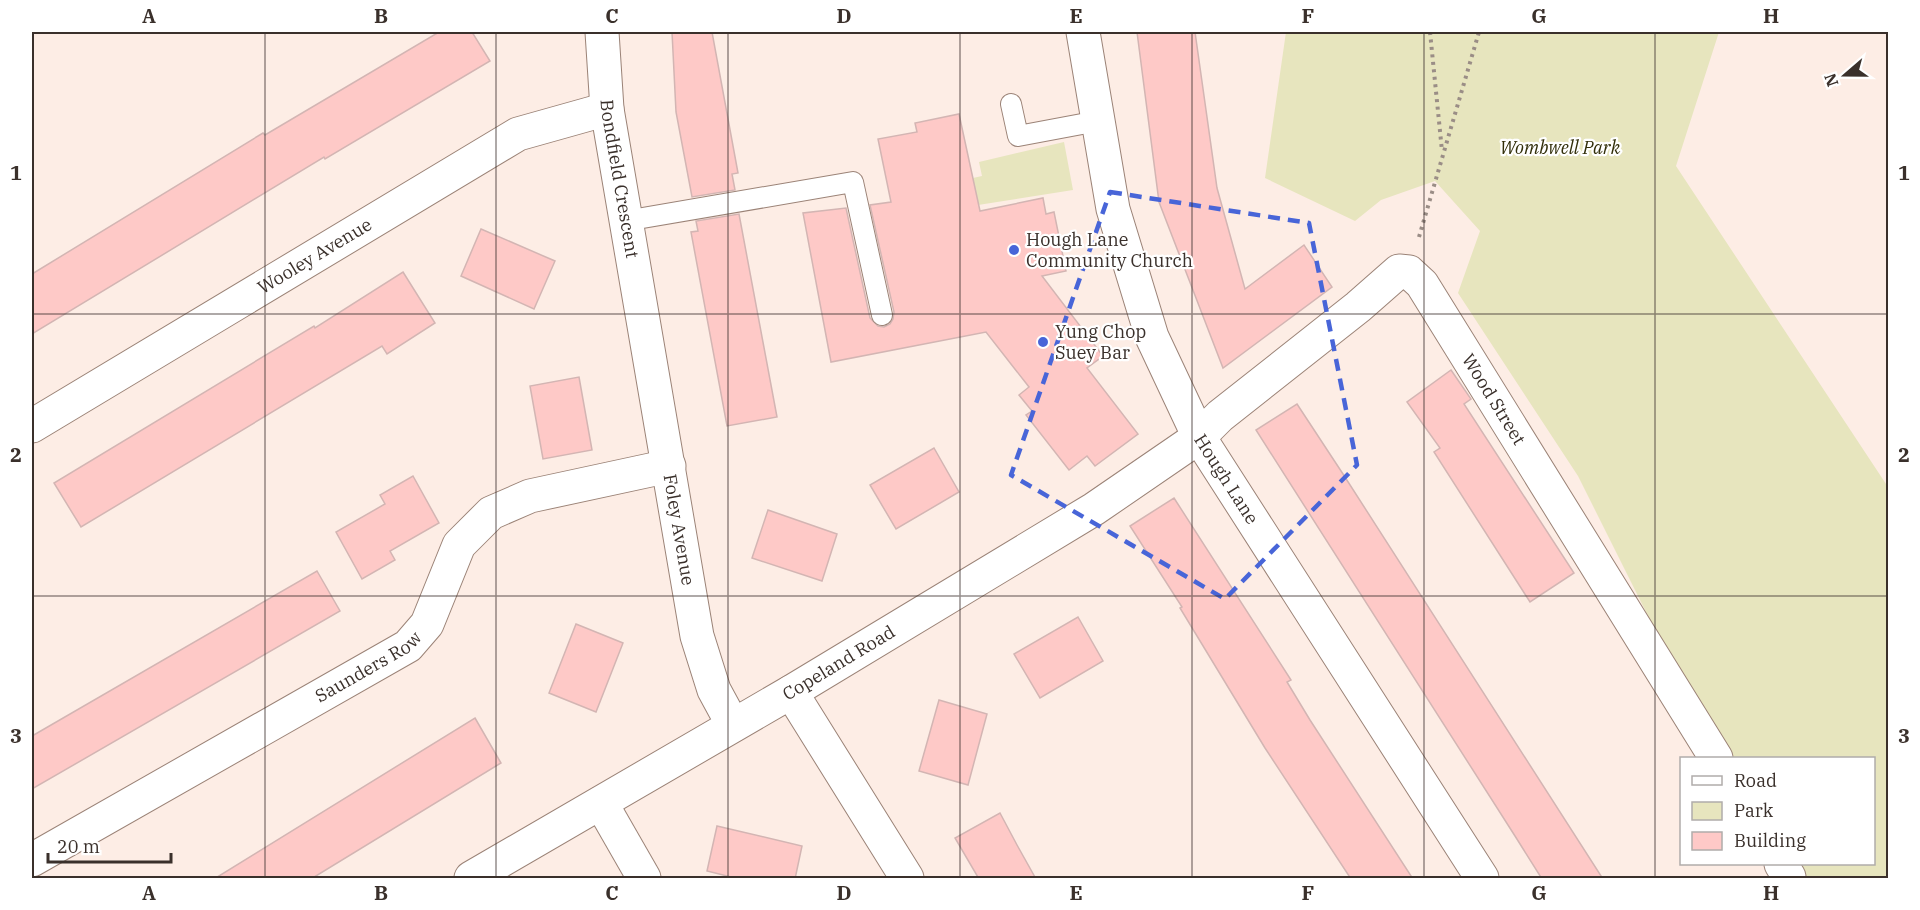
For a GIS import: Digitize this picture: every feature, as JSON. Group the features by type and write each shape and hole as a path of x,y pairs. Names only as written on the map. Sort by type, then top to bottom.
{"street":[{"name":"Bondfield Crescent","path":"602,32 607,109 643,328"},
{"name":"Hough Lane","path":"1083,32 1113,209 1152,337 1199,437 1482,879"},
{"name":"Wooley Avenue","path":"32,426 518,135 607,109"},
{"path":"1199,437 1220,416 1358,307 1399,271 1409,272"},
{"name":"Wood Street","path":"1409,272 1422,284 1715,757"},
{"name":"Foley Avenue","path":"643,328 697,636 714,690 733,725"},
{"name":"Copeland Road","path":"471,879 791,692 1094,509 1199,437"},
{"name":"Saunders Row","path":"32,860 408,646 427,624 459,545 491,513 530,496 669,466"},
{"path":"791,692 907,879"},
{"path":"601,803 644,879"},
{"path":"1782,865 1789,877 1787,879"}],"lane":[{"path":"1011,104 1018,136 1098,121"},
{"path":"625,221 853,182 882,315"}],"path":[{"path":"1430,32 1442,155"},
{"path":"1409,272 1479,32"}],"highlighted area":[{"path":"1110,192 1309,223 1357,465 1225,599 1011,475"}],"green space":[{"name":"Wombwell Park","path":"1286,32 1719,32 1676,166 1888,487 1888,878 1794,878 1785,865 1875,865 1875,757 1718,757 1578,476 1458,293 1480,231 1435,181 1381,200 1355,221 1265,178"},
{"path":"1064,142 1073,190 978,205 973,178 982,176 979,162"}],"building":[{"path":"439,32 472,32 490,61 325,159 324,157 32,334 32,274 263,133 265,135"},
{"path":"672,32 712,32 738,173 732,174 735,190 692,197 676,112"},
{"path":"1137,32 1195,32 1217,188 1245,289 1304,245 1332,287 1223,368 1159,202"},
{"path":"959,114 980,211 1043,198 1046,214 1054,212 1066,271 1042,276 1103,356 1087,368 1138,434 1095,466 1087,456 1069,470 1026,415 1032,411 1019,395 1029,387 986,332 831,362 803,213 846,208 870,318 878,326 884,327 890,324 894,312 870,205 891,202 878,139 917,132 915,123"},
{"path":"739,214 777,417 727,426 691,232 698,231 696,221"},
{"path":"481,229 555,261 534,309 461,276"},
{"path":"403,272 435,323 387,354 382,346 81,527 54,483 314,326 315,328"},
{"path":"1451,370 1471,399 1464,404 1574,573 1530,602 1434,452 1440,448 1407,402"},
{"path":"579,377 592,450 543,459 530,386"},
{"path":"1297,404 1603,879 1542,879 1256,430"},
{"path":"934,448 959,492 896,529 870,485"},
{"path":"413,476 439,523 390,551 395,560 362,579 336,532 385,504 380,495"},
{"path":"1174,498 1291,680 1287,682 1310,720 1413,879 1351,879 1265,748 1180,608 1182,607 1130,526"},
{"path":"768,510 837,534 822,581 752,558"},
{"path":"317,571 340,611 32,789 32,736"},
{"path":"1078,617 1103,661 1040,698 1014,654"},
{"path":"576,624 623,643 596,712 549,693"},
{"path":"939,700 987,714 968,785 919,771"},
{"path":"475,718 501,763 311,879 214,879"},
{"path":"1000,813 1036,879 979,879 955,838"},
{"path":"717,826 802,846 795,879 739,879 707,871"}],"place":[{"name":"Hough Lane Community Church","path":"1014,250"},
{"name":"Yung Chop Suey Bar","path":"1043,342"}]}
